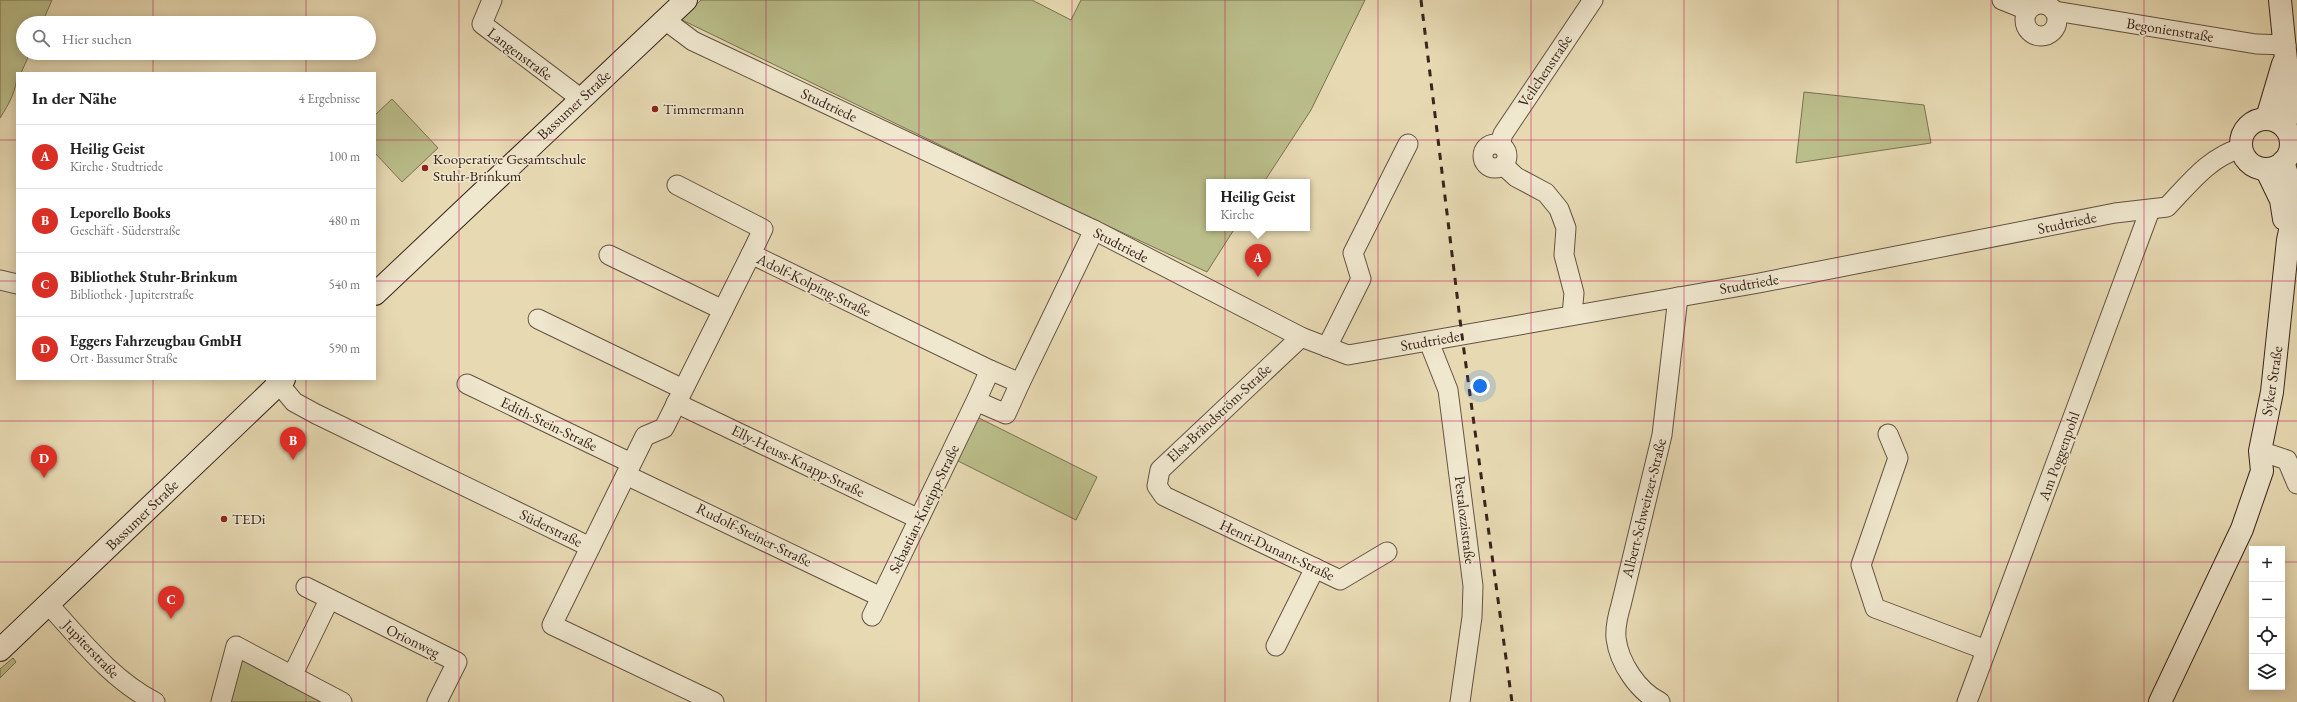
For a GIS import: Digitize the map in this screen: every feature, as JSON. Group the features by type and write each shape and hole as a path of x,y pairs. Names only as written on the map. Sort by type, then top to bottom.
{"street":[{"name":"Langenstraße","path":"492,0 482,24 580,98"},
{"name":"Bassumer Straße","path":"376,293 580,98 686,0"},
{"name":"Veilchenstraße","path":"1572,315 1574,293 1564,255 1566,228 1559,209 1546,192 1516,177 1503,165 1495,168 1487,166 1483,158 1484,149 1491,144 1500,144 1503,134 1593,0"},
{"path":"2002,0 2027,10 2024,18 2025,26 2030,33 2037,37 2046,36 2054,31 2058,21 2055,11"},
{"path":"2276,122 2286,45 2280,0"},
{"name":"Begonienstraße","path":"2027,10 2033,5 2042,3 2055,11 2256,44 2286,45"},
{"name":"Studtriede","path":"664,20 693,41 1094,230 1300,337 1348,355 1429,342 1678,297 1962,244 2115,213 2167,207 2202,168 2225,153 2241,148"},
{"path":"2256,121 2276,122 2291,137 2284,158 2254,166 2245,158 2241,148 2241,137 2247,127 2256,121"},
{"path":"1328,347 1361,279 1353,253 1408,144"},
{"name":"Syker Straße","path":"2160,702 2225,561 2230,526 2247,468 2260,451 2272,392 2288,240 2281,200 2284,158"},
{"name":"Adolf-Kolping-Straße","path":"678,185 763,229 750,254 990,370"},
{"name":"Am Poggenpohl","path":"1967,702 2150,210"},
{"path":"976,401 1006,414 1094,230"},
{"path":"590,547 645,436 664,428 750,254"},
{"path":"609,255 723,310"},
{"path":"0,280 16,284"},
{"name":"Albert-Schweitzer-Straße","path":"1660,702 1649,697 1633,677 1618,646 1616,631 1621,604 1662,435 1678,297"},
{"path":"538,319 680,396"},
{"name":"Elsa-Brändström-Straße","path":"1164,496 1156,486 1160,470 1300,337"},
{"name":"Pestalozzistraße","path":"1429,342 1448,390 1473,586 1472,617 1460,702"},
{"path":"990,370 1020,383"},
{"name":"Sebastian-Kneipp-Straße","path":"872,616 990,370"},
{"name":"Bassumer Straße","path":"0,650 49,605 279,381"},
{"name":"Süderstraße","path":"279,381 294,402 316,414 590,547 552,625 714,702"},
{"name":"Edith-Stein-Straße","path":"467,384 629,469"},
{"name":"Elly-Heuss-Knapp-Straße","path":"680,396 919,519"},
{"path":"1888,434 1898,458 1861,565 1875,608 1986,650"},
{"path":"2260,451 2287,460 2297,484"},
{"name":"Rudolf-Steiner-Straße","path":"629,469 881,597"},
{"name":"Henri-Dunant-Straße","path":"1164,496 1340,580 1387,552"},
{"path":"1276,646 1315,568"},
{"name":"Orionweg","path":"306,587 329,600 457,662 437,702"},
{"path":"292,676 329,600"},
{"name":"Jupiterstraße","path":"49,605 119,679 139,693 156,702"},
{"path":"221,702 236,646 342,702"}],"green space":[{"path":"0,0 52,0 45,16 16,16 16,60 27,60 21,72 16,72 16,85 14,91 0,118"},
{"path":"701,0 1032,0 1071,20 1081,0 1365,0 1311,110 1266,179 1206,179 1206,231 1233,231 1207,272 1074,210 680,19"},
{"path":"1804,92 1924,105 1931,143 1796,163"},
{"path":"392,99 438,148 402,182 376,154 376,114"},
{"path":"977,417 1097,477 1076,520 956,460"},
{"path":"238,654 329,702 226,702"},
{"path":"13,658 16,662 0,678 0,669"}],"railway":[{"path":"1421,0 1462,336 1512,702"}],"place":[{"name":"Timmermann","path":"655,109"},
{"name":"Kooperative Gesamtschule Stuhr-Brinkum","path":"425,168"},
{"name":"Heilig Geist","path":"1258,277"},
{"name":"Leporello Books","path":"293,460"},
{"name":"Eggers Fahrzeugbau GmbH","path":"44,478"},
{"name":"TEDi","path":"224,519"},
{"name":"Bibliothek Stuhr-Brinkum","path":"171,619"}]}
